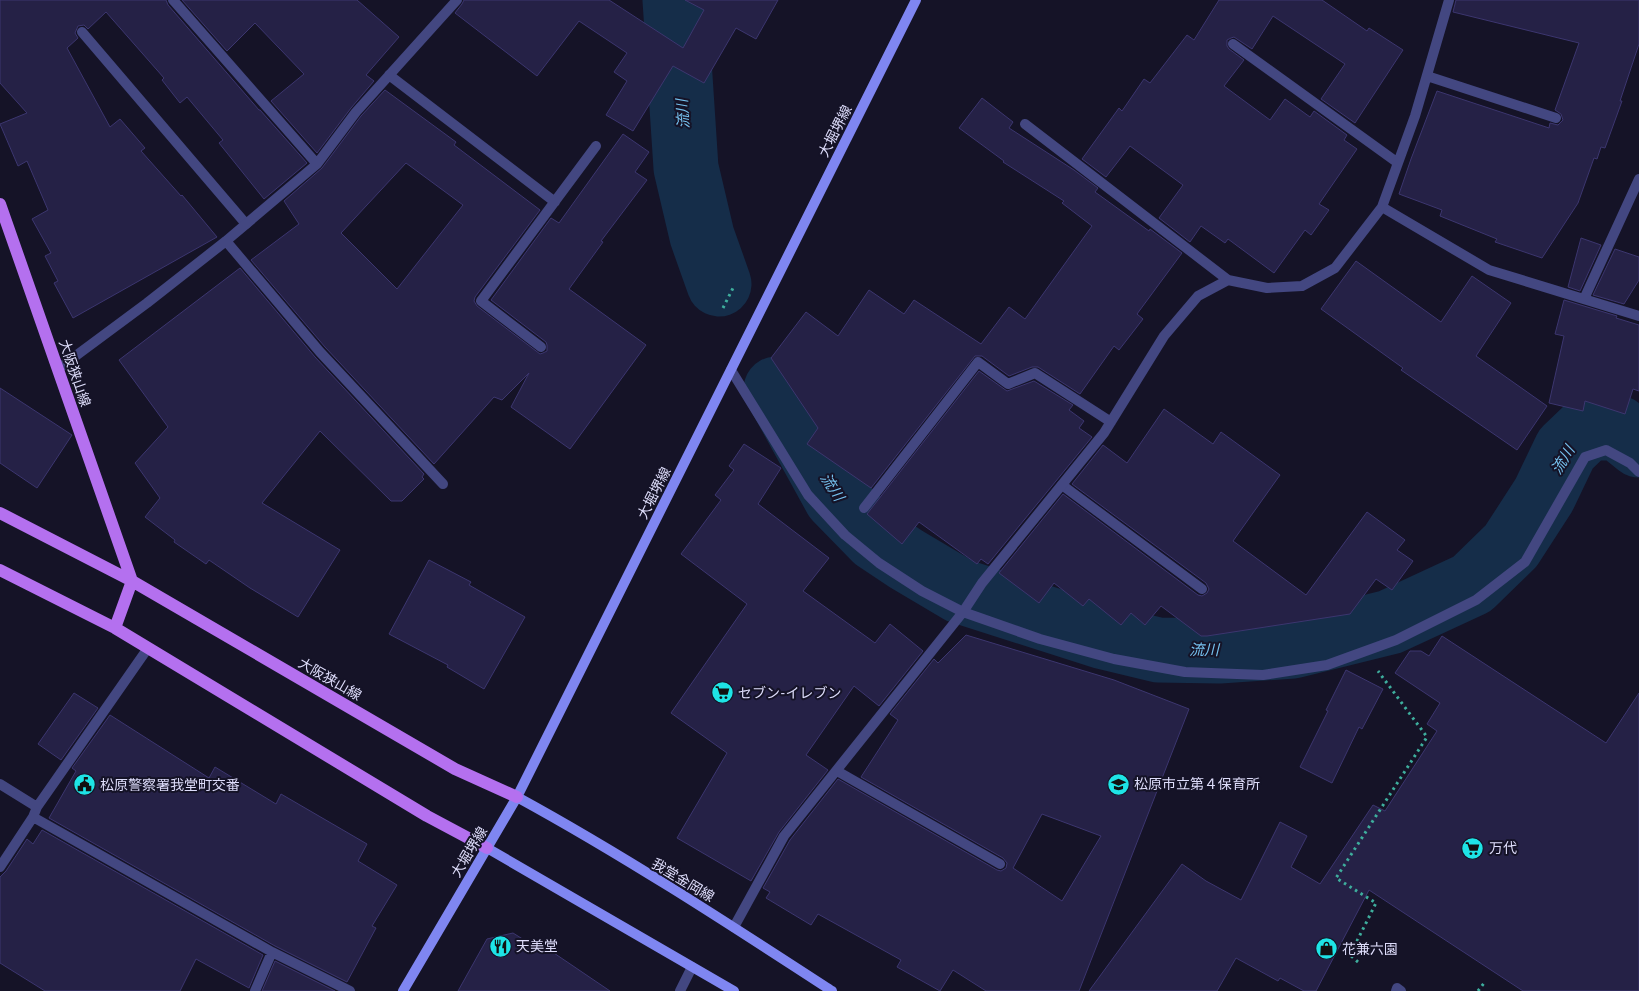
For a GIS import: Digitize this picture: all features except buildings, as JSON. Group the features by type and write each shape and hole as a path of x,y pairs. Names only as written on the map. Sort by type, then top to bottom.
{"main road":[{"name":"大堀堺線","path":"403,991 516,797 916,0"},
{"name":"大阪狭山線","path":"0,204 132,581"},
{"name":"大阪狭山線","path":"0,514 132,581 455,769 516,797"},
{"path":"0,570 115,628 427,816 546,881 734,991"},
{"path":"115,628 132,581"},
{"name":"我堂金岡線","path":"516,797 567,825 734,927 832,991"}],"street":[{"path":"173,0 318,164"},
{"path":"58,369 148,303 318,164 356,112 457,0"},
{"path":"1025,124 1228,280 1267,288 1302,286 1335,268 1382,207 1415,116 1449,0"},
{"path":"82,32 246,224"},
{"path":"1233,44 1398,163"},
{"path":"389,75 554,202"},
{"path":"1427,76 1556,118"},
{"path":"541,346 481,301 596,146"},
{"path":"1584,299 1639,180"},
{"path":"1382,207 1489,270 1639,316"},
{"path":"226,241 320,352 443,484"},
{"path":"734,927 784,836 963,612 982,583 1104,433 1164,336 1198,296 1228,280"},
{"path":"864,508 978,362 1008,384 1035,373 1111,422"},
{"path":"731,370 808,494 845,535 878,563 922,592 963,612 1040,639 1114,659 1185,672 1263,676 1327,665 1396,640 1476,600 1525,562 1585,456 1606,450 1630,463 1639,472"},
{"path":"1062,485 1202,590"},
{"path":"0,867 33,817 37,807 148,648"},
{"path":"837,771 1000,864"},
{"path":"0,784 37,807"},
{"path":"33,817 272,952 350,991"},
{"path":"255,991 272,952"},
{"path":"680,991 692,967"},
{"path":"1396,991 1397,988 1402,991"}],"path":[{"path":"723,308 734,286"},
{"path":"1358,962 1350,955 1376,903 1336,878 1427,737 1365,652"},
{"path":"1478,991 1484,983"}],"waterway":[{"name":"流川","path":"675,0 686,168 702,236 719,284"},
{"name":"流川","path":"776,389 836,498 876,539 960,591 1104,637 1158,650 1219,651 1293,646 1390,622 1472,584 1511,546 1544,495 1566,449 1588,428 1618,428 1639,445"}],"place":[{"name":"セブン-イレブン","path":"722,693"},
{"name":"松原市立第４保育所","path":"1118,784"},
{"name":"松原警察署我堂町交番","path":"84,785"},
{"name":"万代","path":"1473,848"},
{"name":"天美堂","path":"500,946"},
{"name":"花兼六園","path":"1326,949"}]}
